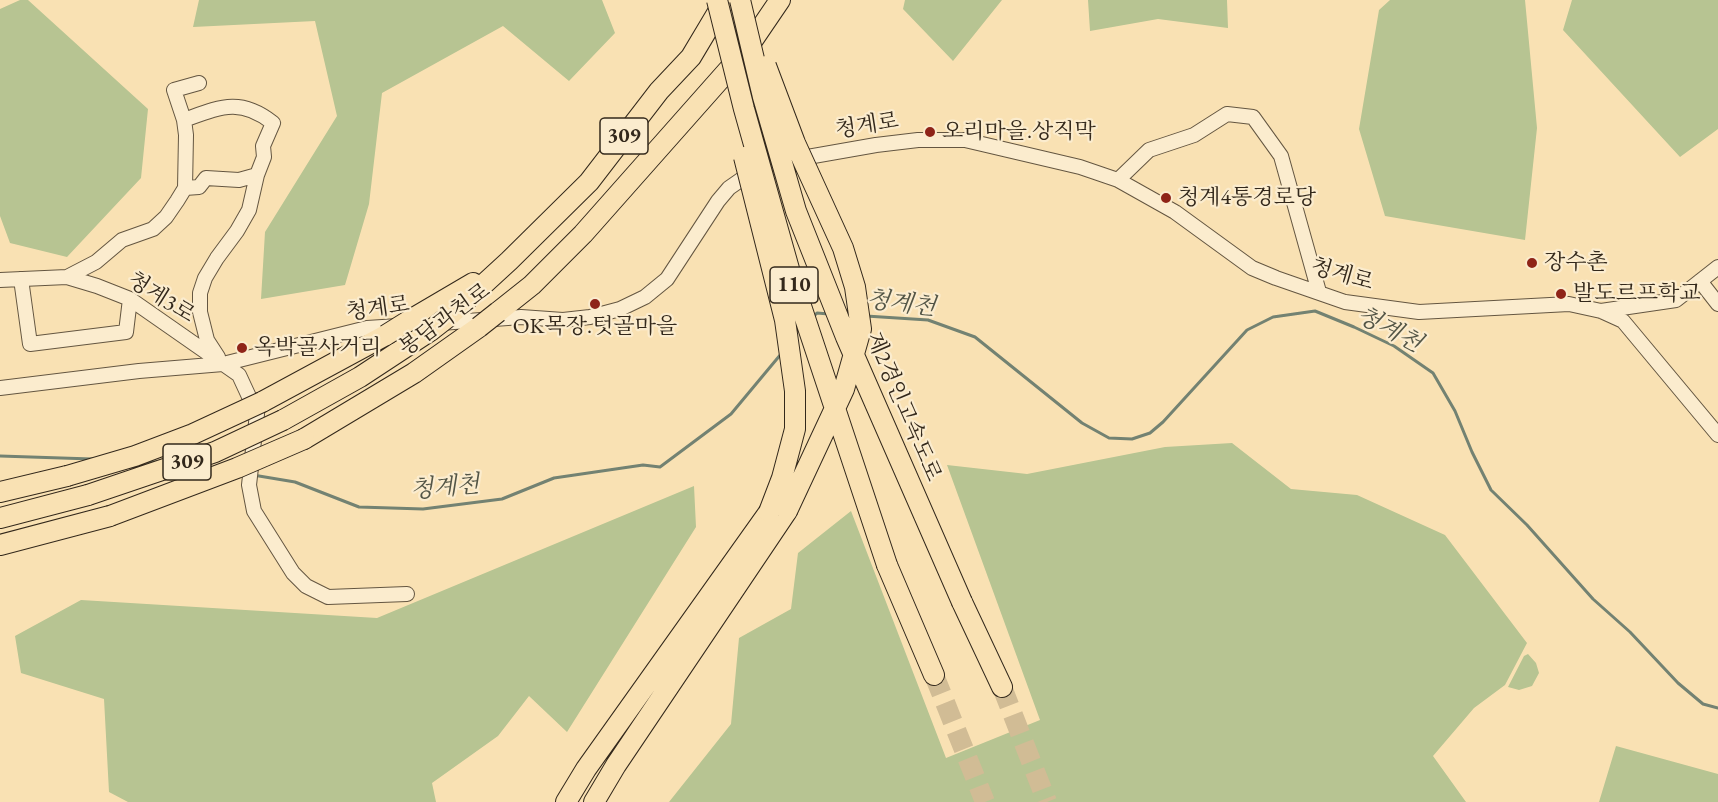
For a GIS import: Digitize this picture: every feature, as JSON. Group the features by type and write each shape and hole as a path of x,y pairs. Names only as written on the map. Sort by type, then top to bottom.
{"highway":[{"path":"566,802 586,769 778,511 795,429 795,391 785,320 705,0"},
{"name":"봉담과천로","path":"659,91 710,0"},
{"name":"110","path":"717,0 791,276 887,565 934,675"},
{"name":"봉담과천로","path":"0,518 88,495 215,452 283,420 360,377 430,331 509,261 589,182 659,91 691,57 725,0"},
{"name":"제2경인고속도로","path":"740,0 763,97 796,212 846,337 962,602 1002,687"},
{"path":"594,802 778,511 844,389 861,329 855,287 843,248 795,143 761,53 747,0"},
{"name":"봉담과천로","path":"692,111 766,0"},
{"name":"봉담과천로","path":"0,545 110,516 227,472 304,439 414,373 479,327 532,285 583,234 746,50 780,0"},
{"name":"봉담과천로","path":"0,492 67,476 135,456 260,408 509,261"}],"street":[{"path":"67,277 96,262 122,240 153,229 166,217 185,188 186,135 184,120 174,90 199,83"},
{"path":"184,120 220,107 235,106 248,107 273,123 263,146 264,157 257,175 249,210 237,231 216,258 200,293 200,312 207,340 223,364 239,375 260,408 249,486 254,512 293,573 306,586 328,597 408,594"},
{"path":"1118,180 1149,150 1194,135 1227,114 1252,117 1281,156 1319,292"},
{"name":"청계로","path":"0,388 138,371 223,364 367,328 521,317 563,320 590,317 620,309 645,297 667,279 718,201 729,188 762,165 897,142 965,140 1080,167 1118,180 1175,212 1252,268 1345,302 1419,312 1569,304 1601,311 1623,321 1718,435"},
{"path":"185,188 200,187 206,178 239,180 257,175"},
{"path":"1601,311 1676,300 1718,267"},
{"name":"청계3로","path":"0,280 67,277 97,285 130,299 223,364"},
{"path":"21,279 30,344 126,332 130,299"},
{"path":"1700,281 1718,304"}],"green space":[{"path":"20,0 28,0 148,109 141,178 67,257 10,243 0,216 0,9"},
{"path":"199,0 602,0 615,33 569,81 503,26 382,93 369,204 345,285 261,299 265,232 337,116 315,21 193,27"},
{"path":"905,0 1002,0 953,61 903,9"},
{"path":"1088,0 1227,0 1228,28 1158,19 1090,31"},
{"path":"1390,0 1525,0 1537,128 1525,240 1385,216 1359,129 1379,10"},
{"path":"1572,0 1718,0 1718,129 1680,157 1563,30"},
{"path":"1232,443 1291,489 1357,495 1445,535 1527,643 1505,685 1474,708 1433,756 1466,802 669,802 731,724 739,638 791,609 798,553 851,511 946,758 1040,720 947,465 1027,474 1165,447"},
{"path":"694,486 696,527 567,732 529,696 498,736 432,783 436,802 128,802 109,792 104,699 21,673 15,636 81,600 377,618"},
{"path":"1528,654 1536,663 1539,673 1532,686 1519,690 1508,687 1524,656"},
{"path":"1616,746 1718,774 1718,802 1599,802"}],"waterway":[{"name":"청계천","path":"866,316 928,320 975,337 1082,423 1109,438 1132,439 1150,433 1163,422 1247,330 1273,317 1315,311 1354,327 1394,346 1433,373 1455,411 1491,490 1527,525 1593,599 1630,632 1678,683 1703,704 1718,708"},
{"name":"청계천","path":"813,317 817,313 829,314"},
{"name":"청계천","path":"253,475 295,482 359,507 423,509 502,499 554,478 643,465 660,467 731,414 781,354"},
{"name":"청계천","path":"0,456 92,459"},
{"name":"청계천","path":"143,462 158,462"},
{"name":"청계천","path":"197,467 211,469"}],"tunnel":[{"path":"934,675 985,802"},
{"path":"1002,687 1047,802"}],"place":[{"name":"오리마을.상직막","path":"930,132"},
{"name":"청계4통경로당","path":"1166,198"},
{"name":"장수촌","path":"1532,263"},
{"name":"발도르프학교","path":"1561,294"},
{"name":"OK목장.텃골마을","path":"595,304"},
{"name":"옥박골사거리","path":"242,348"}]}
